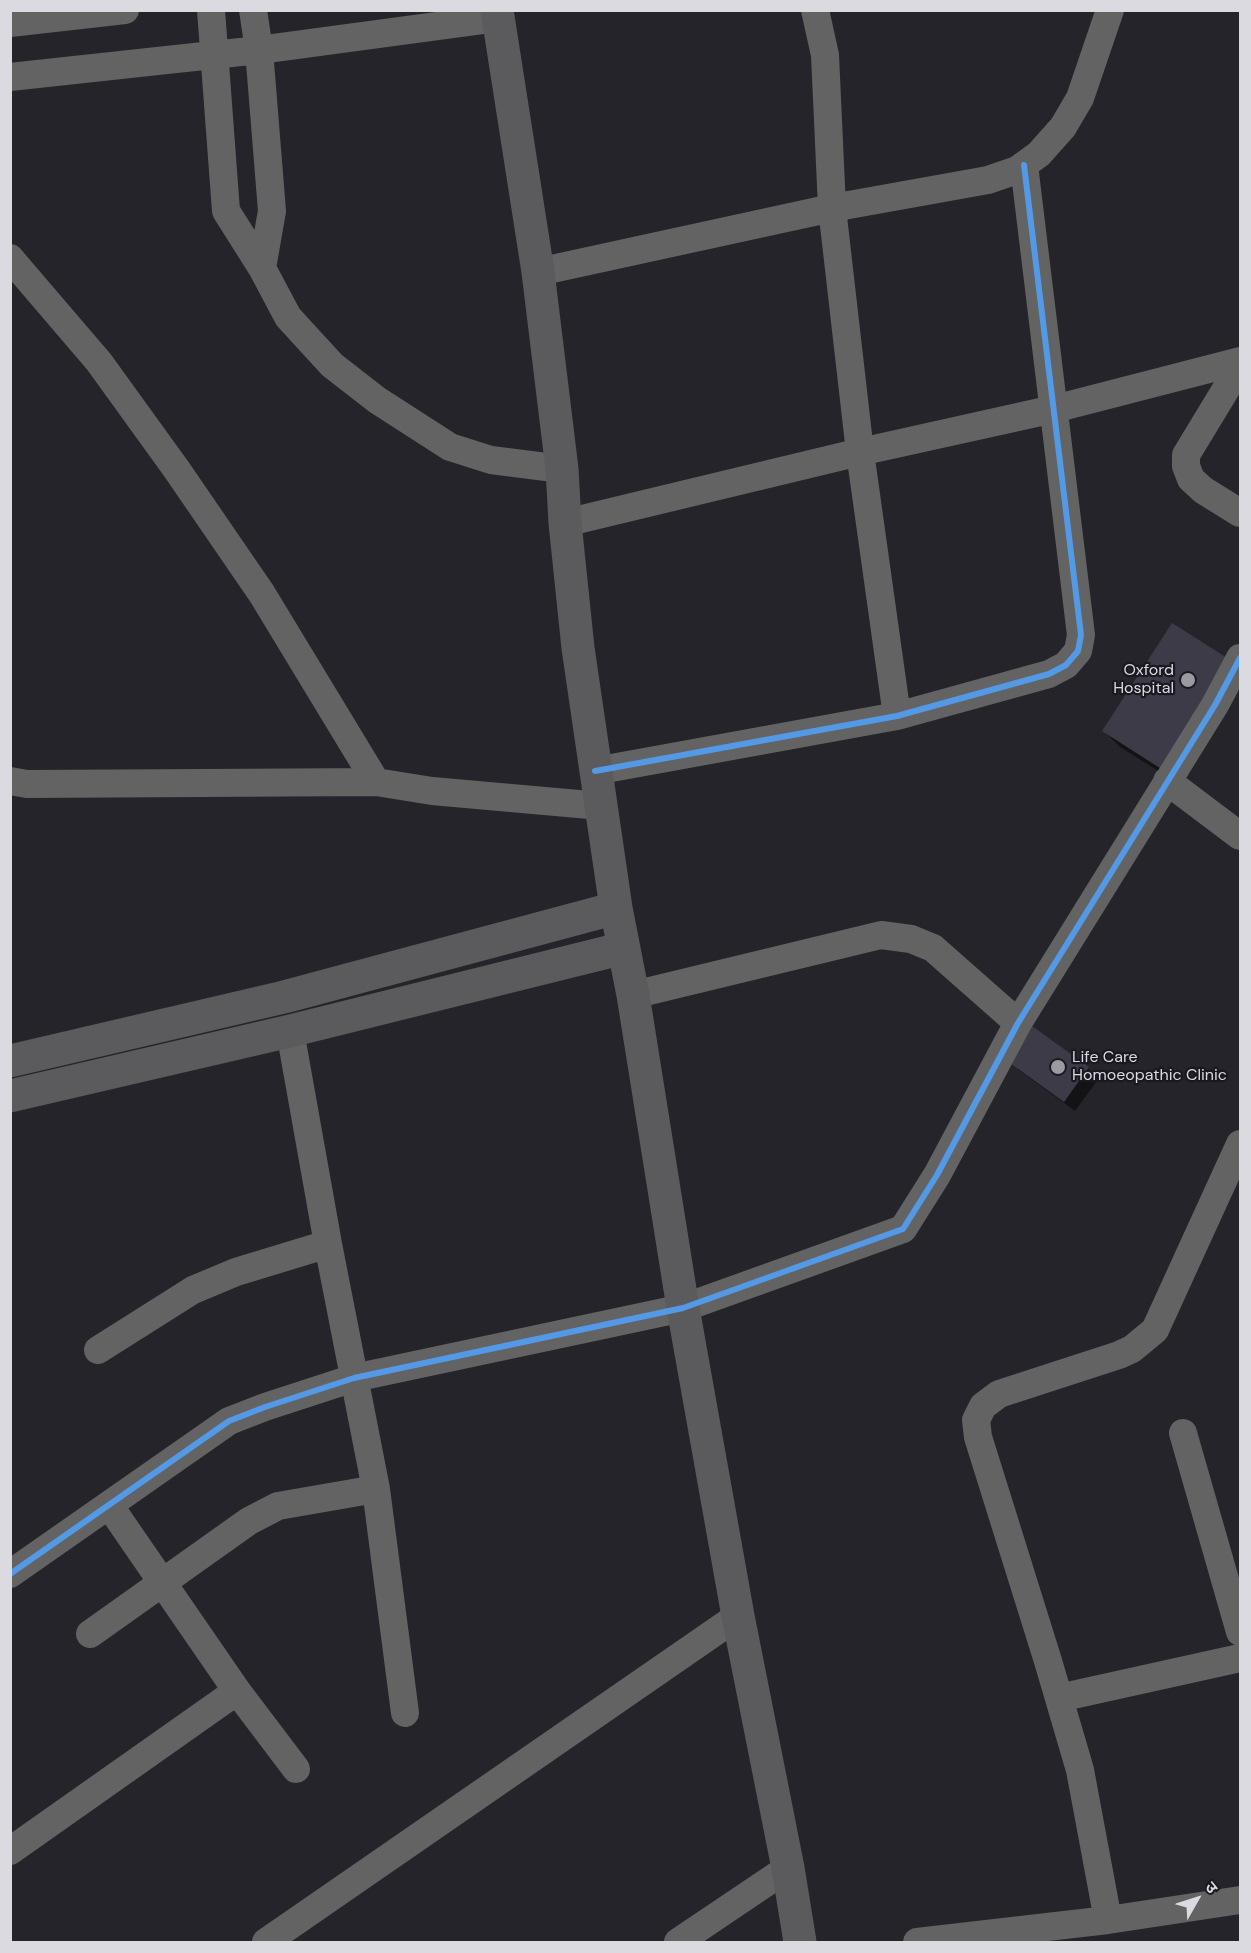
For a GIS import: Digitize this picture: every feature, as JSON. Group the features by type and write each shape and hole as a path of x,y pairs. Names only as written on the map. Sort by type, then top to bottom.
{"main road":[{"path":"497,14 538,272 562,470 578,648 616,908 633,994 683,1308 738,1616 788,1868 800,1942"},
{"path":"10,1061 284,997 616,908"},
{"path":"10,1096 290,1031 624,948"}],"street":[{"path":"10,23 124,10"},
{"path":"211,10 226,211 262,268 288,317 333,365 377,399 450,447 491,460 562,470"},
{"path":"253,10 259,50 272,210 262,268"},
{"path":"815,10 825,55 832,208 860,452 897,716"},
{"path":"538,272 832,208 988,180 1017,170 1039,154 1063,127 1080,98 1110,10"},
{"path":"10,77 259,50 497,14"},
{"path":"595,771 897,716 1049,674 1066,665 1078,651 1081,635 1024,165"},
{"path":"10,258 99,362 177,470 262,594 376,782"},
{"path":"565,523 860,452 1054,409 1240,361"},
{"path":"1240,366 1186,455 1186,466 1191,479 1203,490 1240,513"},
{"path":"10,1574 229,1421 265,1407 354,1378 683,1308 903,1229 937,1175 1018,1023 1215,705 1240,658"},
{"path":"10,781 27,784 376,782 432,791 601,806"},
{"path":"1167,781 1240,836"},
{"path":"633,994 881,935 911,939 933,948 1018,1023"},
{"path":"290,1031 328,1244 376,1489 405,1713"},
{"path":"1108,1920 1080,1770 978,1437 976,1420 983,1406 999,1395 1132,1349 1155,1330 1240,1144"},
{"path":"98,1350 193,1290 236,1272 328,1244"},
{"path":"1183,1433 1229,1549 1240,1632"},
{"path":"90,1634 249,1521 278,1506 376,1489"},
{"path":"109,1505 237,1691 296,1769"},
{"path":"266,1942 738,1616"},
{"path":"1059,1698 1240,1658"},
{"path":"10,1851 237,1691"},
{"path":"678,1942 788,1868"},
{"path":"917,1942 1022,1936 1240,1900"}],"building":[{"path":"1172,623 1232,661 1163,770 1102,731"},
{"path":"1032,1026 1089,1067 1064,1102 1007,1061"}],"cycle path":[{"path":"595,771 897,716 1049,674 1066,665 1078,651 1081,635 1024,165"},
{"path":"10,1574 229,1421 265,1407 354,1378 683,1308 903,1229 937,1175 1018,1023 1215,705 1240,658"}],"place":[{"name":"Oxford Hospital","path":"1188,680"},
{"name":"Life Care Homoeopathic Clinic","path":"1058,1067"}]}
